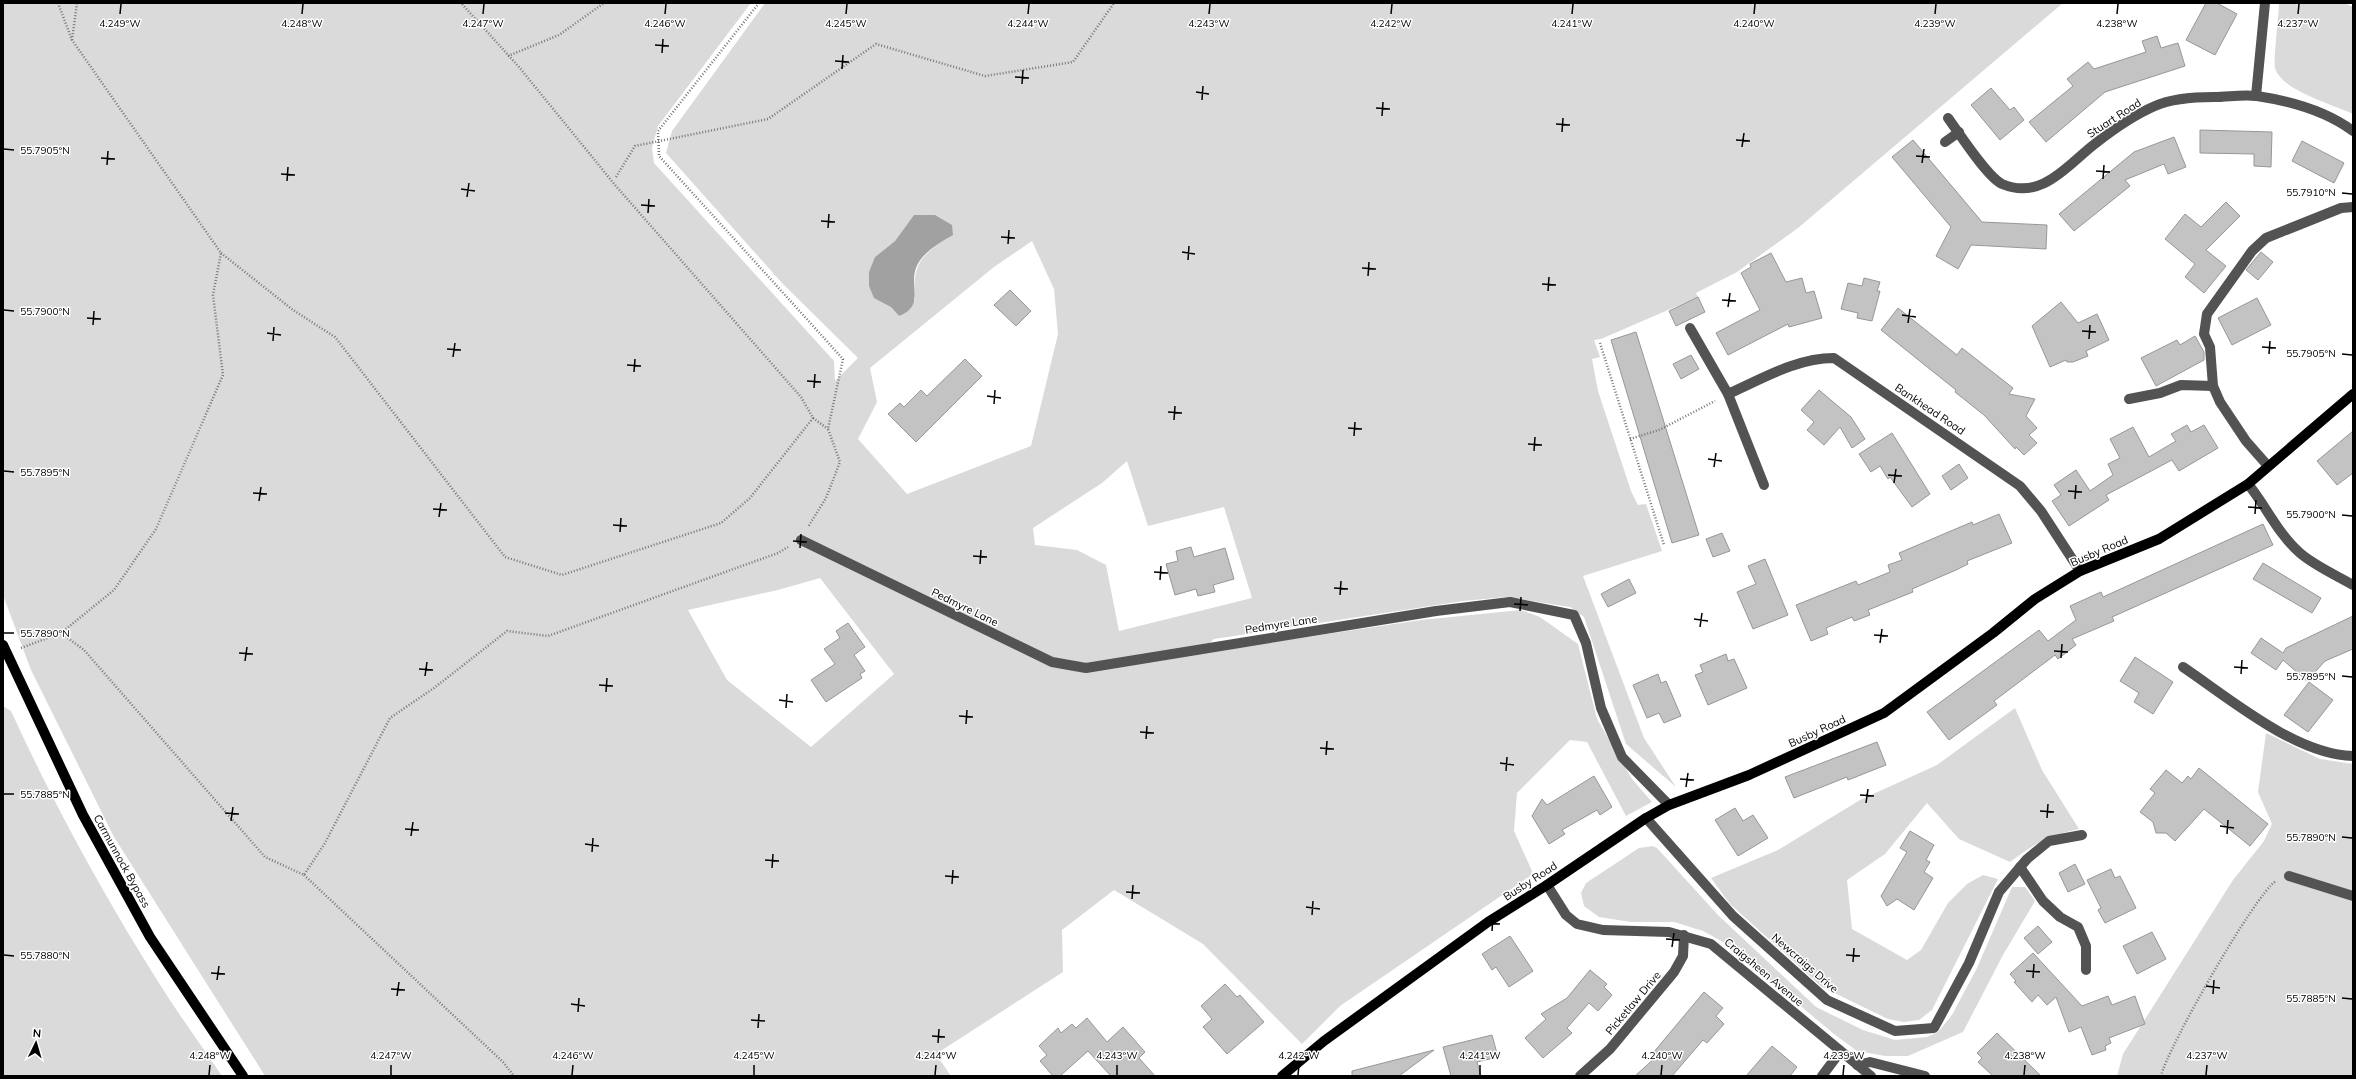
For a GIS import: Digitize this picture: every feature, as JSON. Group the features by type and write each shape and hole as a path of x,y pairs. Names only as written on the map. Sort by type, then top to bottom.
{"main road":[{"name":"Busby Road","path":"1282,1076 1324,1040 1482,926 1547,885 1646,818 1669,805 1749,775 1884,713 1987,637 2035,598 2080,571 2159,539 2248,484 2353,394"},
{"name":"Carmunnock Bypass","path":"5,650 83,815 150,937 244,1076"}],"street":[{"path":"2256,96 2265,3"},
{"name":"Stuart Road","path":"1948,118 1989,173 2001,183 2021,188 2057,177 2095,143 2122,124 2156,105 2190,97 2256,96 2300,105 2325,115 2353,131"},
{"path":"1945,142 1958,132"},
{"path":"2268,466 2246,441 2220,402 2213,386 2210,347 2204,334 2207,314 2252,251 2266,238 2341,208 2353,207"},
{"path":"1690,328 1728,394 1764,485"},
{"name":"Bankhead Road","path":"1728,394 1798,363 1815,358 1834,358 2020,486 2041,510 2080,571"},
{"path":"2129,399 2160,393 2181,385 2213,386"},
{"path":"2248,484 2263,503 2271,520 2300,553 2353,585"},
{"name":"Pedmyre Lane","path":"801,540 1052,662 1086,668 1429,612 1510,602 1574,615 1586,643 1601,708 1622,757 1669,805"},
{"path":"2183,667 2279,732 2304,744 2330,753 2353,756"},
{"name":"Newcraigs Drive","path":"1646,818 1733,916 1826,1000 1895,1031 1934,1028 1969,963 1999,892 2026,859 2050,842 2082,835"},
{"path":"2020,867 2043,901 2060,918 2078,927 2086,946 2086,970"},
{"path":"2289,876 2353,896"},
{"name":"Craigsheen Avenue","path":"1547,885 1566,915 1577,924 1603,930 1669,932 1684,935 1711,944 1840,1052 1871,1076"},
{"name":"Picketlaw Drive","path":"1580,1076 1610,1049 1674,972 1683,956 1684,935"},
{"path":"1822,1076 1840,1052"},
{"path":"1857,1065 1870,1062 1925,1076"}],"path":[{"path":"58,3 72,40 221,253 293,310 335,337 505,557 562,575 721,523 750,498 813,418"},
{"path":"72,40 77,3"},
{"path":"461,3 508,56 615,185 802,397 813,418 828,429"},
{"path":"508,56 559,35 604,3"},
{"path":"304,875 325,843 390,718 434,688 507,631 548,636 778,553 801,540 826,498 840,462 828,429 843,359 659,156 658,130 759,3"},
{"path":"616,177 635,146 768,119 876,44 985,76 1073,62 1114,3"},
{"path":"5,650 61,633 114,590 156,529 223,375 213,295 221,253"},
{"path":"1600,343 1664,545"},
{"path":"1630,439 1659,430 1728,394"},
{"path":"61,633 84,650 265,857 304,875 503,1062 514,1076"},
{"path":"2162,1076 2187,1021 2253,909 2274,882 2289,876"}],"shaded area":[{"path":"3,3 751,3 658,126 652,148 654,163 834,361 835,381 858,358 782,283 666,153 672,131 765,3 2063,3 1798,228 1737,272 1696,293 1698,297 1601,339 1594,340 1600,357 1592,359 1598,391 1631,491 1638,505 1646,504 1662,551 1583,576 1644,738 1676,787 1626,744 1584,617 1570,607 1506,597 1463,601 1214,639 1199,653 1421,620 1521,610 1540,617 1578,644 1597,719 1632,779 1652,802 1626,816 1587,742 1570,740 1517,793 1514,831 1532,871 1530,876 1340,1006 1302,1044 1203,944 1114,890 1062,930 1063,972 936,1054 951,1076 265,1076 114,837 31,670 3,595","holes":["914,215 952,235 933,248 921,260 915,276 915,300 899,316 891,307 875,257 895,241","1032,241 1054,289 1058,334 1031,446 907,494 858,439 877,402 870,368 994,267","1127,461 1148,526 1224,507 1252,598 1119,631 1106,565 1077,550 1035,545 1033,528 1102,483","820,578 894,674 811,747 727,680 688,610 778,590"]},
{"path":"2279,3 2344,3 2353,7 2353,114 2297,90 2280,76 2275,68 2275,48"},
{"path":"914,215 935,215 952,225 953,235 932,248 922,258 914,275 915,295 912,307 907,312 899,316 891,307 874,298 869,286 869,272 875,257 895,241"},
{"path":"3,706 11,711 27,746 80,850 119,917 167,995 222,1076 3,1076"},
{"path":"2015,708 2042,770 2079,829 2059,834 2042,841 2010,862 1959,839 1927,803 1885,854 1847,880 1852,929 1907,960 1921,950 1948,903 1967,884 1983,875 1998,879 1932,1010 1919,1020 1904,1022 1888,1019 1822,987 1730,904 1711,878 1778,850 1860,800 1937,765"},
{"path":"2266,733 2320,759 2353,764 2353,1076 2117,1076 2123,1054 2233,880 2264,841 2272,824 2258,792"},
{"path":"1653,846 1657,848 1718,915 1816,1007 1863,1030 1895,1040 1927,1037 1938,1032 1952,1015 1977,968 2012,887 2025,887 2035,901 2003,955 1963,1032 1908,1056 1885,1056 1857,1051 1834,1034 1727,944 1703,931 1674,922 1631,922 1599,917 1584,906 1581,893 1586,883 1639,848"}],"building":[{"path":"2206,3 2217,3 2237,14 2215,55 2186,40"},
{"path":"2157,36 2161,48 2178,43 2185,66 2105,92 2046,142 2029,122 2073,86 2067,79 2088,62 2094,69 2146,52 2142,41"},
{"path":"1991,88 2010,110 2014,107 2024,120 2000,140 1971,105"},
{"path":"2200,130 2272,132 2271,167 2254,166 2254,154 2200,153"},
{"path":"2174,137 2186,167 2168,174 2164,164 2125,180 2130,186 2074,231 2059,214 2134,152"},
{"path":"1913,140 1982,222 2047,225 2046,249 1971,245 1958,269 1936,256 1951,227 1892,157"},
{"path":"2302,141 2344,163 2334,183 2292,161"},
{"path":"2226,202 2240,216 2206,250 2226,266 2204,293 2185,277 2195,264 2165,239 2185,214 2201,227"},
{"path":"2261,252 2273,262 2258,280 2246,270"},
{"path":"1771,253 1786,282 1802,278 1806,293 1814,291 1822,318 1789,327 1788,324 1728,355 1716,333 1760,310 1741,273 1751,267 1750,264"},
{"path":"1864,278 1880,282 1877,291 1880,291 1872,321 1857,318 1858,313 1841,309 1848,283 1862,286"},
{"path":"1010,290 1031,311 1016,326 994,305"},
{"path":"1698,297 1705,312 1676,326 1669,311"},
{"path":"2257,298 2271,325 2232,345 2218,318"},
{"path":"2061,302 2078,323 2097,314 2109,340 2086,351 2088,356 2073,362 2067,362 2066,360 2050,367 2032,326"},
{"path":"1898,308 1957,355 1962,348 2013,388 2009,394 2035,399 2026,416 2037,428 2029,435 2037,443 2024,455 2016,447 2015,449 1984,415 1955,392 1956,390 1881,330"},
{"path":"1636,332 1699,535 1672,543 1611,340"},
{"path":"2195,336 2204,352 2204,360 2156,386 2141,358 2177,340 2180,345"},
{"path":"1691,355 1699,369 1681,379 1673,364"},
{"path":"965,359 982,376 916,442 888,414 900,403 904,407 921,390 927,396"},
{"path":"1819,390 1851,417 1865,439 1852,448 1840,427 1824,445 1807,430 1814,422 1801,410"},
{"path":"2187,425 2191,432 2204,425 2218,448 2179,471 2172,460 2106,495 2109,500 2069,526 2052,501 2061,495 2054,485 2076,470 2090,491 2113,475 2108,464 2120,458 2110,439 2133,427 2149,457 2176,441 2171,434"},
{"path":"2353,431 2353,473 2337,485 2317,461"},
{"path":"1892,433 1930,494 1912,507 1890,477 1888,479 1880,466 1871,472 1859,454"},
{"path":"1959,464 1968,478 1951,490 1942,476"},
{"path":"1999,514 2012,543 1967,561 1968,564 1912,589 1913,592 1868,610 1870,615 1854,621 1852,617 1826,628 1828,634 1811,641 1796,605 1856,581 1858,585 1890,572 1888,565 1902,560 1899,553 1972,522 1973,525"},
{"path":"2263,524 2273,545 2112,617 2114,621 2072,639 2076,645 2058,659 2055,655 1994,701 1997,705 1949,740 1927,712 2039,630 2048,641 2076,620 2070,606 2101,592 2103,597"},
{"path":"1722,533 1730,551 1713,557 1706,539"},
{"path":"1191,547 1194,557 1225,548 1234,579 1213,585 1215,592 1198,596 1196,589 1175,595 1166,564 1178,561 1176,551"},
{"path":"1765,559 1788,615 1753,629 1737,592 1756,584 1748,566"},
{"path":"2263,563 2321,598 2312,613 2253,579"},
{"path":"1629,579 1636,593 1608,607 1601,594"},
{"path":"2353,616 2353,649 2325,661 2307,681 2283,660 2276,670 2251,653 2261,638 2283,653 2286,648"},
{"path":"848,623 865,647 854,655 865,671 860,674 862,678 826,702 811,680 835,664 824,649 840,638 836,631"},
{"path":"1726,654 1728,661 1734,659 1747,688 1708,705 1695,675 1703,672 1700,665"},
{"path":"2135,657 2173,682 2153,714 2134,702 2139,693 2120,681"},
{"path":"1658,674 1661,683 1666,681 1681,716 1664,723 1659,713 1647,718 1633,685"},
{"path":"2309,682 2333,700 2308,732 2284,715"},
{"path":"1877,742 1886,765 1848,780 1847,777 1794,798 1785,777"},
{"path":"2199,768 2268,824 2250,846 2204,809 2175,841 2166,833 2156,833 2153,822 2140,812 2155,793 2150,789 2166,770 2182,783 2188,776 2191,779"},
{"path":"1594,776 1612,807 1600,815 1597,810 1562,830 1565,834 1549,844 1532,816 1542,799 1547,805"},
{"path":"1735,808 1743,821 1753,815 1768,838 1738,856 1715,820"},
{"path":"1910,831 1934,845 1926,860 1930,862 1924,872 1933,878 1914,910 1897,899 1887,906 1881,896 1907,852 1900,848"},
{"path":"2075,864 2085,884 2068,892 2059,873"},
{"path":"2111,869 2115,878 2120,876 2136,908 2105,923 2098,910 2101,908 2087,880"},
{"path":"2038,926 2052,942 2038,954 2024,938"},
{"path":"2152,932 2166,959 2137,974 2123,946"},
{"path":"1510,936 1533,971 1509,987 1496,967 1492,970 1482,954"},
{"path":"2033,953 2082,1006 2108,996 2112,1005 2135,996 2145,1024 2109,1038 2111,1043 2105,1046 2106,1050 2092,1055 2081,1027 2069,1032 2056,997 2047,1005 2038,995 2032,1002 2014,982 2016,981 2010,974"},
{"path":"1590,970 1607,984 1604,987 1612,995 1598,1011 1589,1003 1567,1028 1572,1033 1543,1058 1525,1038 1546,1019 1541,1014 1567,998"},
{"path":"1225,984 1237,997 1240,995 1264,1022 1227,1054 1203,1027 1212,1019 1201,1006"},
{"path":"1704,992 1723,1008 1716,1016 1724,1024 1707,1043 1703,1040 1672,1076 1635,1076 1657,1056 1653,1053"},
{"path":"1087,1018 1107,1042 1123,1027 1145,1052 1139,1058 1155,1076 1111,1076 1088,1051 1060,1076 1053,1076 1040,1061 1047,1055 1039,1046 1058,1028 1061,1033 1072,1024 1076,1028"},
{"path":"1997,1033 2041,1076 1993,1076 1978,1062 1982,1058 1977,1053"},
{"path":"1492,1035 1498,1057 1477,1062 1481,1076 1451,1076 1443,1047"},
{"path":"1772,1046 1797,1067 1790,1076 1746,1076"},
{"path":"1434,1050 1399,1076 1352,1076 1352,1071"}]}
